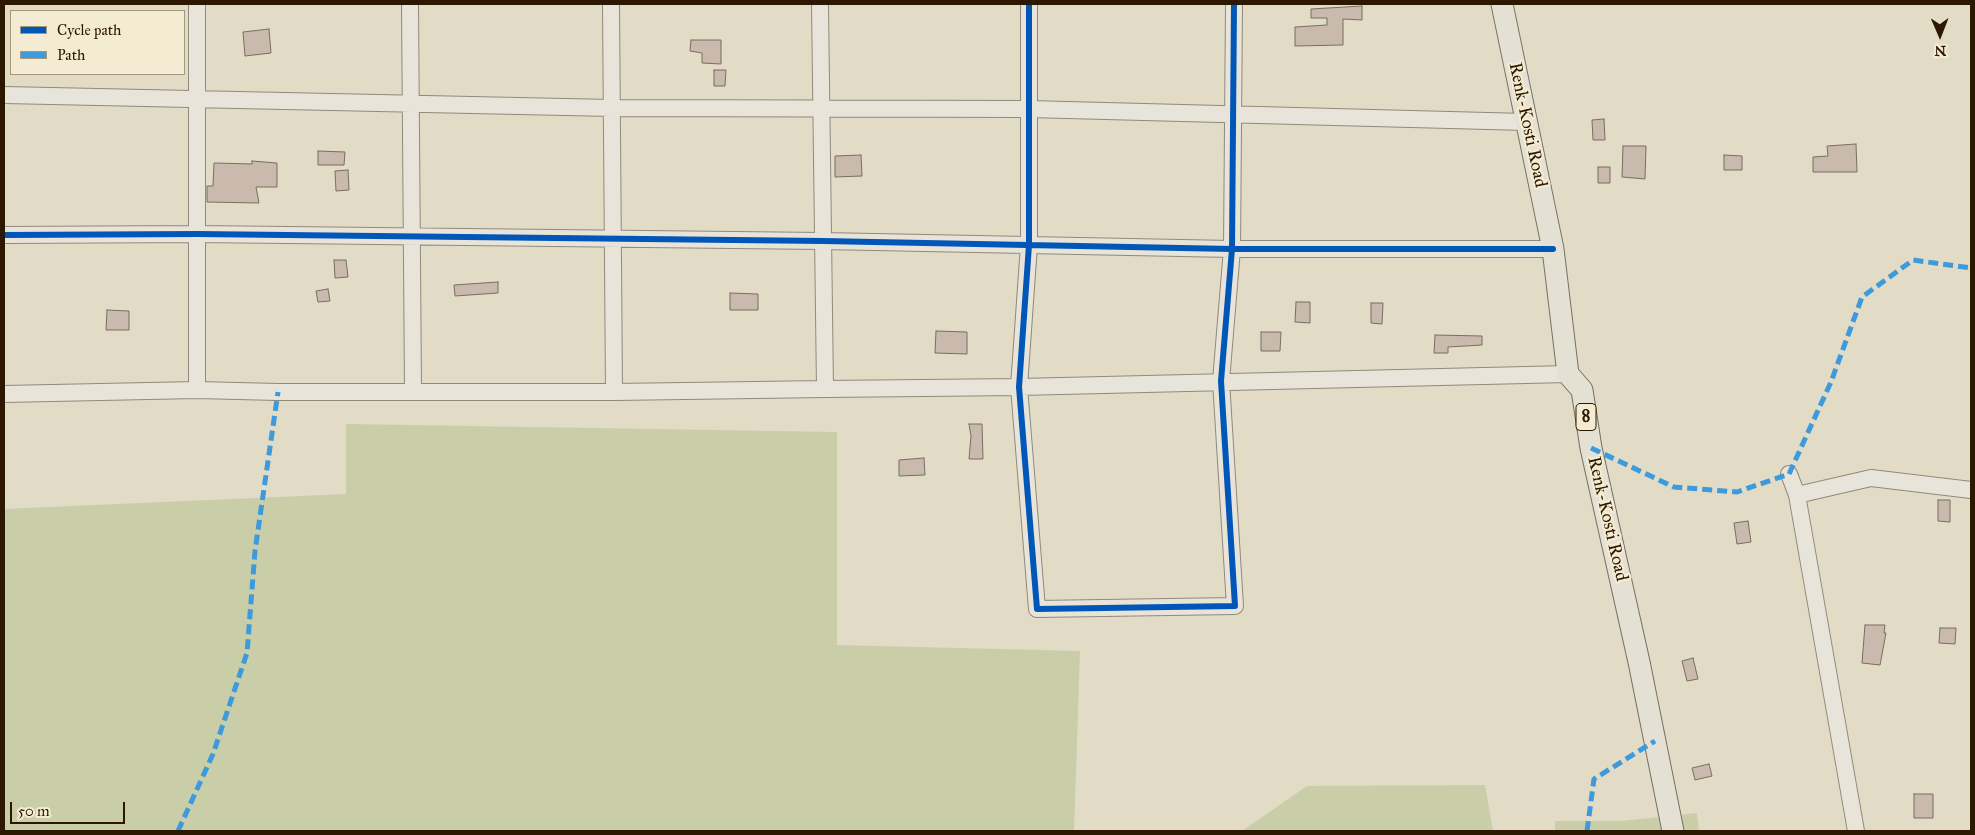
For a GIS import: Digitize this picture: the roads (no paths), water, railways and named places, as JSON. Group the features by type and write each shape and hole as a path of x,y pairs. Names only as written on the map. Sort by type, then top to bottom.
{"main road":[{"name":"Renk-Kosti Road","path":"1502,4 1552,248 1568,374 1582,390 1591,448 1635,643 1673,831"}],"street":[{"path":"197,4 197,390"},
{"path":"410,4 413,390"},
{"path":"611,4 614,392"},
{"path":"820,4 825,389"},
{"path":"1029,4 1029,245 1019,387 1037,609 1235,606 1222,381 1232,249 1234,4"},
{"path":"4,95 612,108 1028,109 1526,122"},
{"path":"4,235 412,236 612,240 823,241 1232,249 1552,248"},
{"path":"4,394 197,390 278,392 413,390 614,392 1019,387 1568,374"},
{"path":"1789,474 1797,495 1856,831"},
{"path":"1797,495 1871,478 1971,490"}]}
